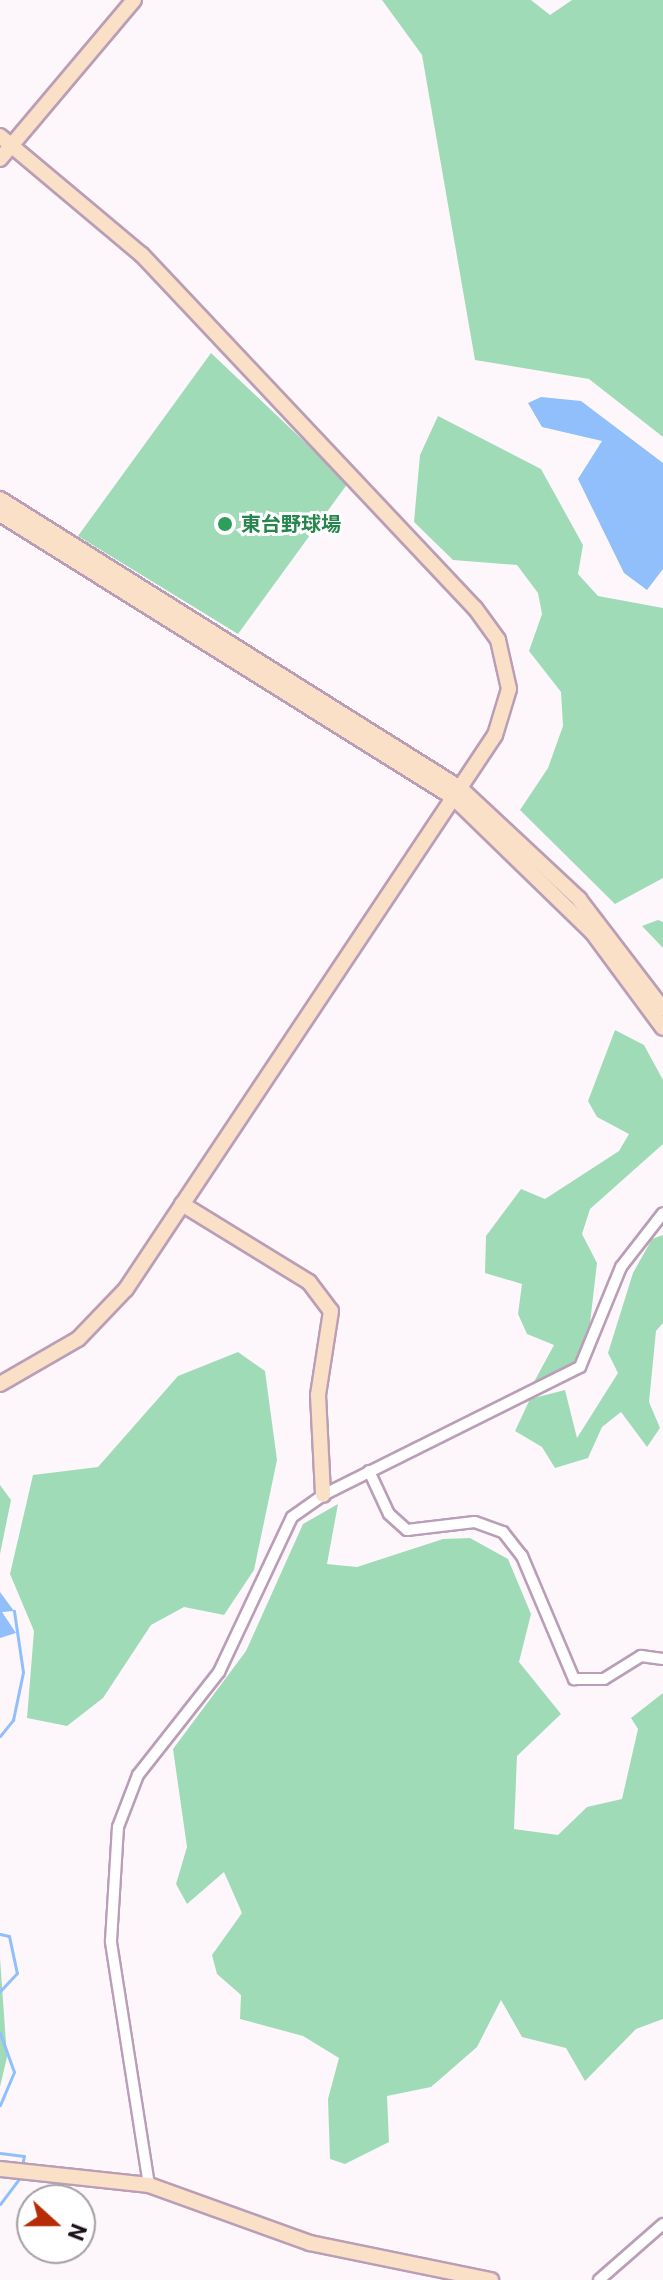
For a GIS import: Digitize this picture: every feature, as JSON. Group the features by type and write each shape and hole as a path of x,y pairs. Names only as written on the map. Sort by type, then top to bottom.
{"street":[{"path":"0,159 6,141 134,0"},
{"path":"0,1384 58,1353 104,1315 182,1204 457,793 507,705 505,658 491,626 142,255 6,141"},
{"path":"0,499 457,793 579,899 663,1009"},
{"path":"0,514 457,793 592,932 663,1028"},
{"path":"182,1204 309,1282 327,1302 331,1335 318,1409 323,1495"},
{"path":"149,2185 111,1941 118,1827 138,1775 224,1663 279,1536 323,1495 580,1367 621,1267 663,1213"},
{"path":"369,1471 389,1514 407,1530 475,1522 503,1532 522,1556 574,1679 587,1684 641,1656 663,1659"},
{"path":"0,2169 149,2185 310,2243 491,2280"},
{"path":"599,2280 663,2224"}],"green space":[{"path":"382,0 531,0 550,15 572,0 663,0 663,437 589,379 475,360 422,55"},
{"path":"211,353 348,483 238,634 78,536"},
{"path":"438,416 541,469 583,545 578,574 598,596 663,608 663,878 615,904 520,810 548,768 563,726 561,692 529,651 542,614 538,593 517,565 453,560 414,522 420,455"},
{"path":"658,920 663,922 663,948 642,926"},
{"path":"615,1030 644,1045 663,1080 663,1144 590,1209 582,1234 597,1263 589,1332 572,1370 528,1393 554,1345 527,1334 518,1314 522,1284 485,1273 486,1236 521,1189 545,1199 619,1151 629,1134 597,1117 588,1101"},
{"path":"663,1235 663,1323 656,1331 649,1402 660,1428 647,1447 621,1412 602,1427 588,1458 555,1468 542,1447 515,1431 530,1399 565,1390 577,1438 618,1373 608,1353 633,1273 652,1239"},
{"path":"238,1352 265,1371 277,1460 254,1570 224,1615 184,1607 151,1625 103,1698 67,1726 27,1718 34,1631 10,1574 33,1475 98,1467 178,1376"},
{"path":"0,1485 11,1500 0,1554"},
{"path":"338,1504 327,1564 357,1567 443,1539 470,1538 508,1559 531,1614 519,1662 561,1714 517,1756 514,1829 558,1835 587,1807 622,1799 638,1729 631,1718 663,1693 663,2019 636,2029 585,2081 566,2048 522,2037 501,2000 477,2047 431,2087 387,2096 389,2142 345,2164 330,2159 328,2099 339,2058 303,2036 240,2019 241,1995 217,1974 212,1955 242,1913 224,1872 187,1904 176,1884 187,1847 173,1749 246,1651 303,1524"},
{"path":"0,1958 7,2057 0,2087"}],"water":[{"path":"541,397 581,401 663,463 663,569 647,590 624,573 578,479 602,441 542,427 528,403"},
{"path":"0,1592 14,1611 2,1612 16,1633 0,1638"}],"waterway":[{"path":"0,1736 13,1720 23,1672 14,1611"},
{"path":"0,1934 9,1936 17,1973 0,1991"},
{"path":"0,2033 14,2072 0,2105"},
{"path":"0,2153 24,2156 22,2165"},
{"path":"0,2204 21,2176"}],"place":[{"name":"東台野球場","path":"225,524"}]}
